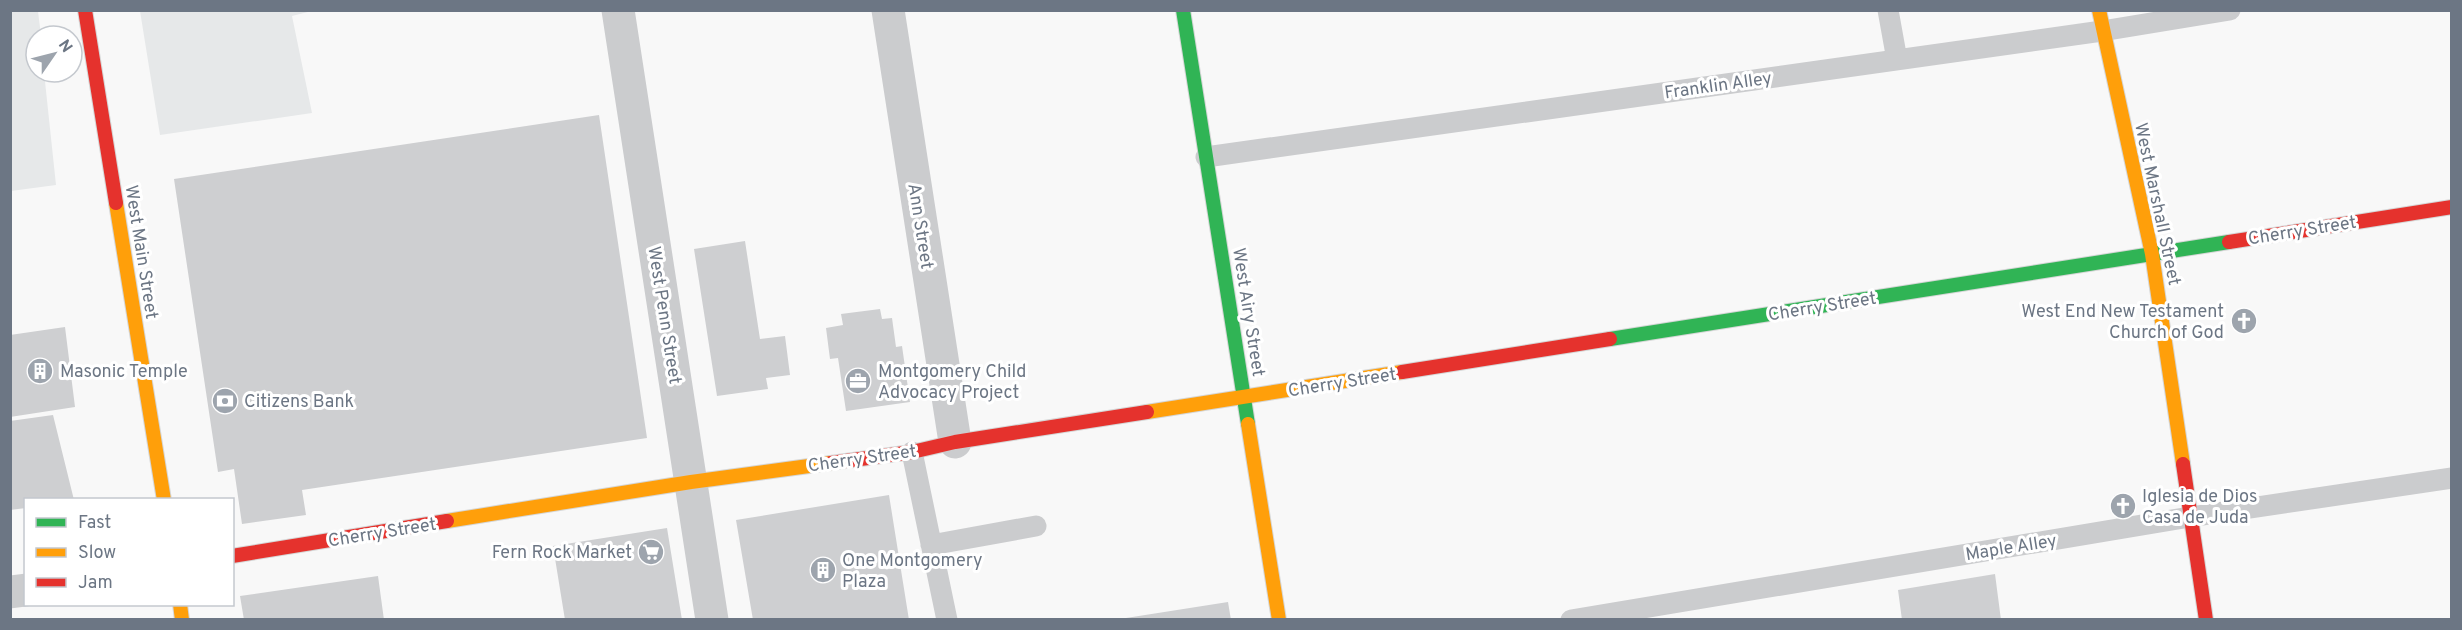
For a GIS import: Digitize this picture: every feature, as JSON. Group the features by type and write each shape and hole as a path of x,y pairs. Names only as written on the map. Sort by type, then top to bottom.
{"street":[{"name":"West Main Street","path":"85,10 164,498"},
{"name":"Ann Street","path":"888,10 955,442"},
{"name":"West Airy Street","path":"1183,10 1279,620"},
{"name":"West Penn Street","path":"622,11 712,620"},
{"name":"West Marshall Street","path":"2101,21 2152,254 2206,620"},
{"name":"Cherry Street","path":"234,556 691,482 912,452 955,442 2451,207"}],"lane":[{"path":"1888,10 1897,60"},
{"name":"Franklin Alley","path":"1206,157 1897,60 2101,21 2230,10"},
{"path":"912,452 947,620"},
{"name":"Maple Alley","path":"1571,620 2190,517 2451,478"},
{"path":"931,545 1036,526"}],"shaded area":[{"path":"10,11 38,11 40,24 24,24 24,84 45,84 56,185 11,191"},
{"path":"140,11 312,11 292,16 312,113 160,135"}],"building":[{"path":"599,115 647,438 302,490 306,515 242,524 234,469 218,472 174,179"},
{"path":"745,241 760,339 785,336 790,375 766,378 768,389 717,396 694,249"},
{"path":"880,309 882,319 892,318 896,347 902,346 910,402 846,411 838,358 830,359 826,328 843,325 841,314"},
{"name":"Masonic Temple","path":"65,327 75,407 10,417 10,335"},
{"path":"53,415 74,498 24,498 24,508 10,510 10,421"},
{"name":"One Montgomery Plaza","path":"889,495 909,620 753,620 736,520"},
{"path":"667,528 682,620 565,620 553,546"},
{"path":"1995,574 2001,620 1902,620 1898,590"},
{"path":"378,576 384,620 244,620 240,596"},
{"path":"1228,602 1231,620 1126,620 1126,618"}],"traffic: fast":[{"path":"1183,10 1248,424"},
{"path":"1610,339 2229,242"}],"traffic: slow":[{"path":"2099,10 2152,254 2183,464"},
{"path":"116,203 164,498"},
{"path":"1147,412 1402,372"},
{"path":"1248,424 1279,620"},
{"path":"447,521 691,482 831,463"},
{"path":"180,606 182,620"}],"traffic: jam":[{"path":"85,10 116,203"},
{"path":"2229,242 2452,207"},
{"path":"1402,372 1610,339"},
{"path":"831,463 912,452 955,442 1147,412"},
{"path":"2183,464 2206,620"},
{"path":"234,556 447,521"}],"place":[{"name":"West End New Testament Church of God","path":"2244,321"},
{"name":"Masonic Temple","path":"40,371"},
{"name":"Montgomery Child Advocacy Project","path":"858,381"},
{"name":"Citizens Bank","path":"225,401"},
{"name":"Iglesia de Dios Casa de Juda","path":"2123,506"},
{"name":"Fern Rock Market","path":"651,552"},
{"name":"One Montgomery Plaza","path":"823,570"}]}
